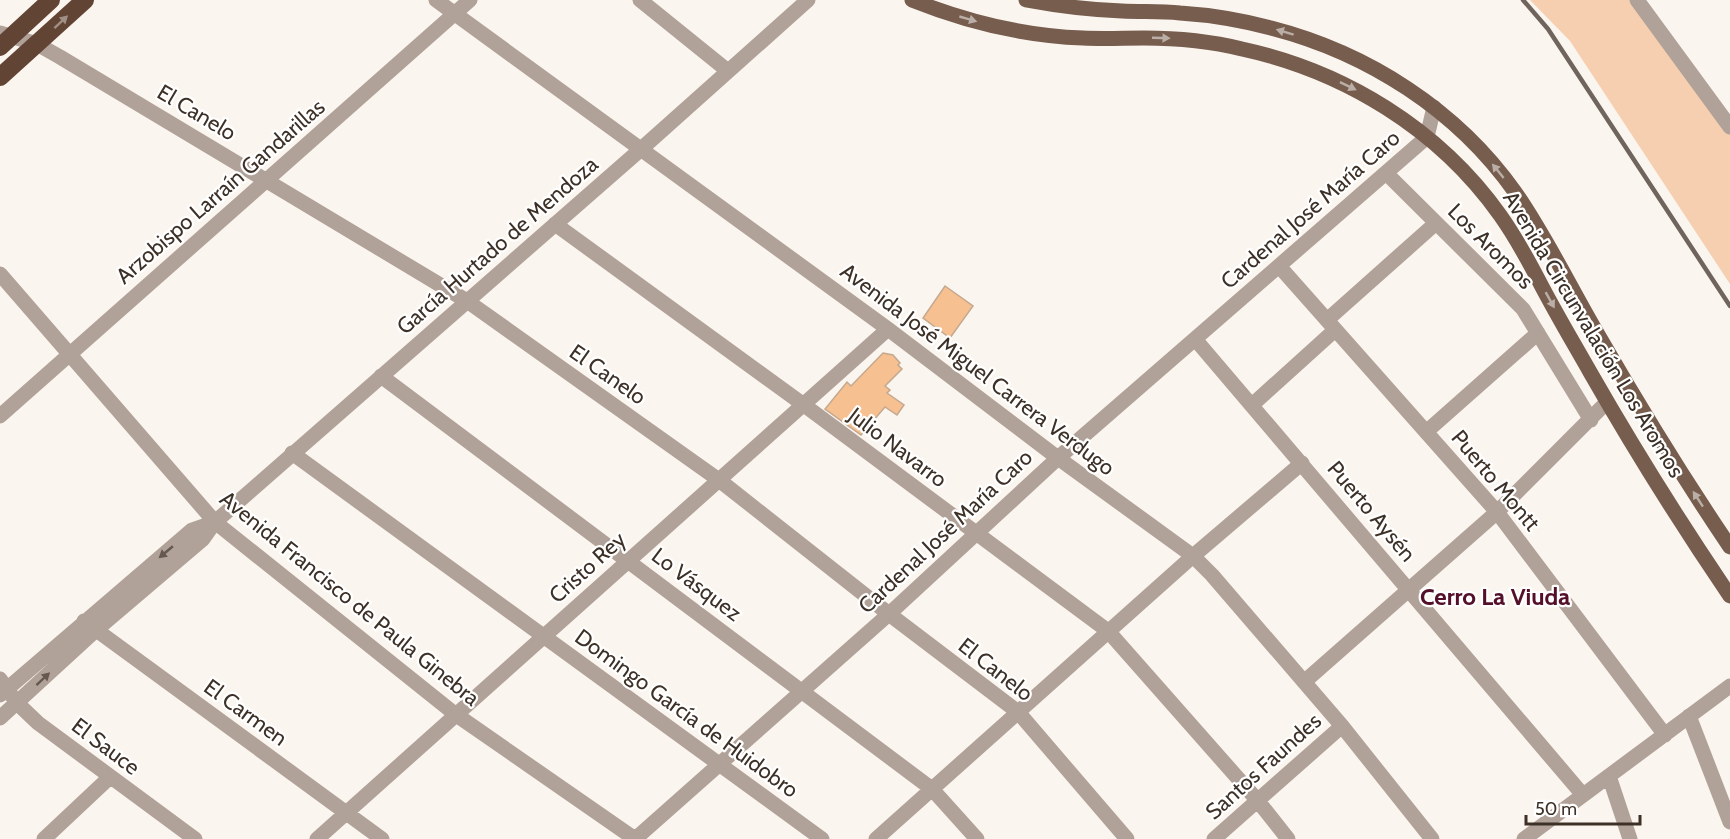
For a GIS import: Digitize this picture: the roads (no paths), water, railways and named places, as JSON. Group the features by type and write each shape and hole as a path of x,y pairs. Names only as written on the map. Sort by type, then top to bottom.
{"highway":[{"path":"4,39 51,0"},
{"path":"0,77 86,0"}],"main road":[{"name":"Avenida Circunvalación Los Aromos","path":"912,0 967,20 1027,33 1084,38 1178,39 1221,45 1274,57 1305,67 1360,92 1391,110 1427,137 1467,174 1500,215 1527,258 1607,402 1658,486 1730,596"},
{"name":"Avenida Circunvalación Los Aromos","path":"1026,0 1074,8 1213,16 1273,28 1332,48 1360,61 1388,75 1434,107 1477,147 1515,192 1560,263 1628,387 1730,547"}],"street":[{"name":"Avenida José Miguel Carrera Verdugo","path":"436,0 888,329 1058,458 1193,556 1342,726 1431,839"},
{"name":"Arzobispo Larraín Gandarillas","path":"0,417 470,0"},
{"path":"640,0 728,71"},
{"name":"García Hurtado de Mendoza","path":"2,687 90,625 203,539 214,522 808,0"},
{"path":"1637,0 1730,127"},
{"name":"El Canelo","path":"4,39 37,44 268,180 466,302 719,480 889,615 1018,712 1126,839"},
{"name":"Cardenal José María Caro","path":"635,839 889,615 1058,458 1427,137 1434,107"},
{"name":"Los Aromos","path":"1386,173 1523,309 1591,420"},
{"path":"1252,405 1436,223"},
{"name":"Julio Navarro","path":"555,224 804,405 1108,631 1258,801 1288,839"},
{"name":"Puerto Montt","path":"1279,266 1497,512 1665,735"},
{"name":"Avenida Francisco de Paula Ginebra","path":"0,274 214,522 455,714 635,839"},
{"name":"Cristo Rey","path":"317,839 888,329"},
{"path":"1426,432 1539,333"},
{"name":"Puerto Aysén","path":"1195,339 1583,795"},
{"name":"Lo Vásquez","path":"381,376 932,789 976,839"},
{"path":"1304,682 1497,512 1607,402"},
{"name":"Domingo García de Huidobro","path":"292,453 822,839"},
{"path":"876,839 1193,556 1302,464"},
{"name":"García Hurtado de Mendoza","path":"0,718 90,625"},
{"name":"El Carmen","path":"90,625 382,839"},
{"path":"1524,839 1730,686"},
{"name":"El Sauce","path":"2,687 38,723 195,839"},
{"path":"1689,716 1730,822"},
{"name":"Santos Faundes","path":"1214,839 1342,726"},
{"path":"1609,776 1630,839"},
{"path":"44,839 110,777"}],"railway":[{"path":"1523,0 1548,29 1730,306"}],"district":[{"name":"Cerro La Viuda","path":"1495,597"}]}
